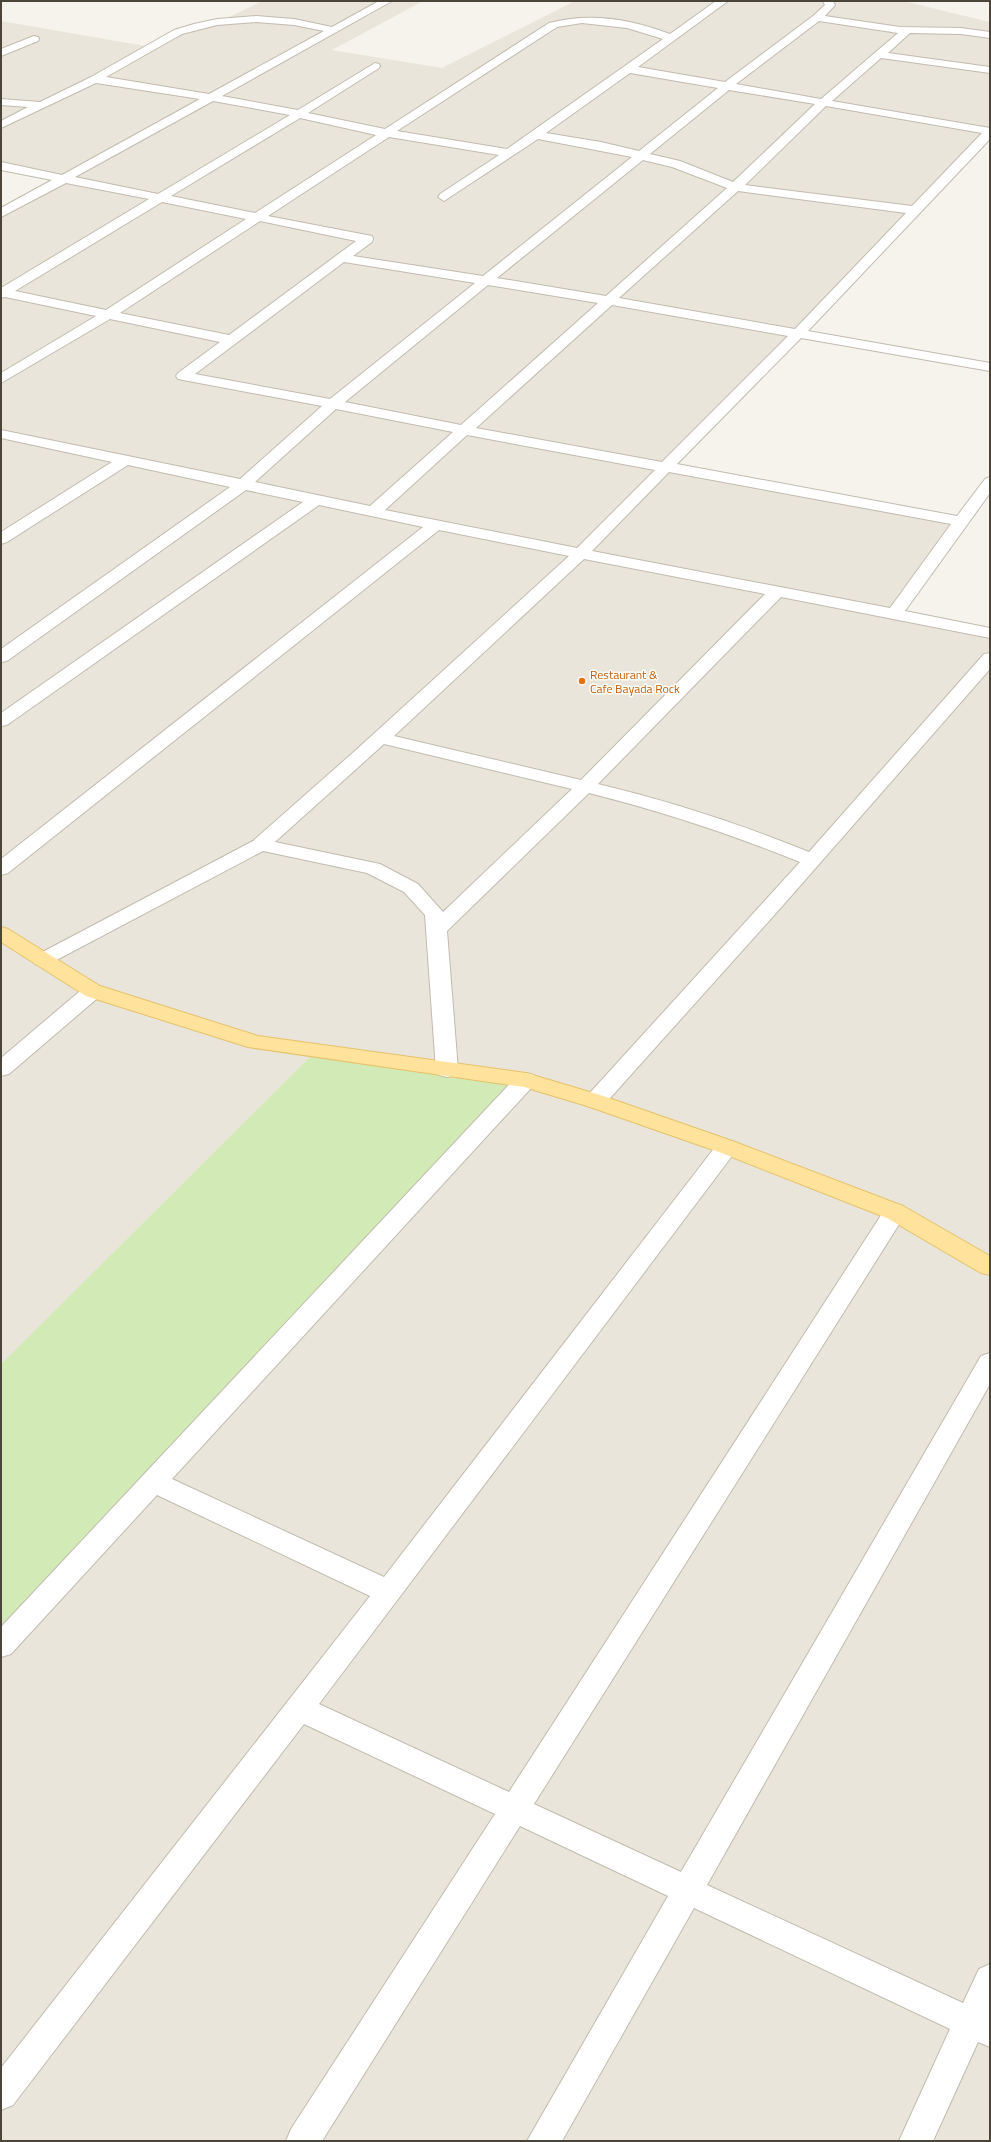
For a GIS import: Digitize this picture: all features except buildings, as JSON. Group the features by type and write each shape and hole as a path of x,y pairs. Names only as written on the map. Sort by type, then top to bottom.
{"main road":[{"path":"1,933 93,991 256,1042 526,1080 595,1101 727,1147 895,1212 990,1267"}],"street":[{"path":"1,213 386,1"},
{"path":"444,197 536,135 723,1"},
{"path":"1,657 243,485 333,404 639,156 727,86 817,18 830,5 828,1"},
{"path":"817,18 908,30 961,31 990,35"},
{"path":"1,124 95,79 178,32 220,21 278,20 333,30"},
{"path":"1,379 107,315 553,25 579,21 607,22 644,28 671,38"},
{"path":"373,512 734,187 824,102 908,30"},
{"path":"1,52 34,39"},
{"path":"880,55 990,70"},
{"path":"2,293 299,114 375,66"},
{"path":"628,69 990,131"},
{"path":"95,79 288,110 350,127 509,153"},
{"path":"1,102 41,105"},
{"path":"42,960 260,845 381,738 581,553 798,333 990,131"},
{"path":"536,135 601,146 676,164 734,187 914,210"},
{"path":"1,166 367,239 183,376 463,430 961,521"},
{"path":"342,258 608,300 990,367"},
{"path":"2,293 231,340"},
{"path":"1,434 436,525 990,632"},
{"path":"1,539 125,460"},
{"path":"894,614 990,482"},
{"path":"1,721 316,500"},
{"path":"1,869 436,525"},
{"path":"436,930 585,787 778,592"},
{"path":"595,1101 812,860 990,658"},
{"path":"381,738 645,801 742,832 812,860"},
{"path":"260,845 373,868 411,888 435,914 447,1070"},
{"path":"1,1069 93,991"},
{"path":"1,1646 526,1080"},
{"path":"1,2094 389,1592 727,1147"},
{"path":"302,2141 895,1212"},
{"path":"544,2141 990,1362"},
{"path":"152,1482 389,1592"},
{"path":"299,1708 980,2027"},
{"path":"916,2141 980,2027 990,1979"}],"shaded area":[{"path":"262,1 423,1 332,50 442,68 575,1 903,1 990,22 990,132 667,467 961,521 895,614 990,633 990,2141 1,2141 1,1646 316,1051 1,1364 1,213 63,179 1,166 1,21 151,47 178,32 221,21"}],"green space":[{"path":"316,1051 526,1080 1,1646 1,1364"}],"place":[{"name":"Restaurant & Cafe Bayada Rock","path":"582,681"}]}
